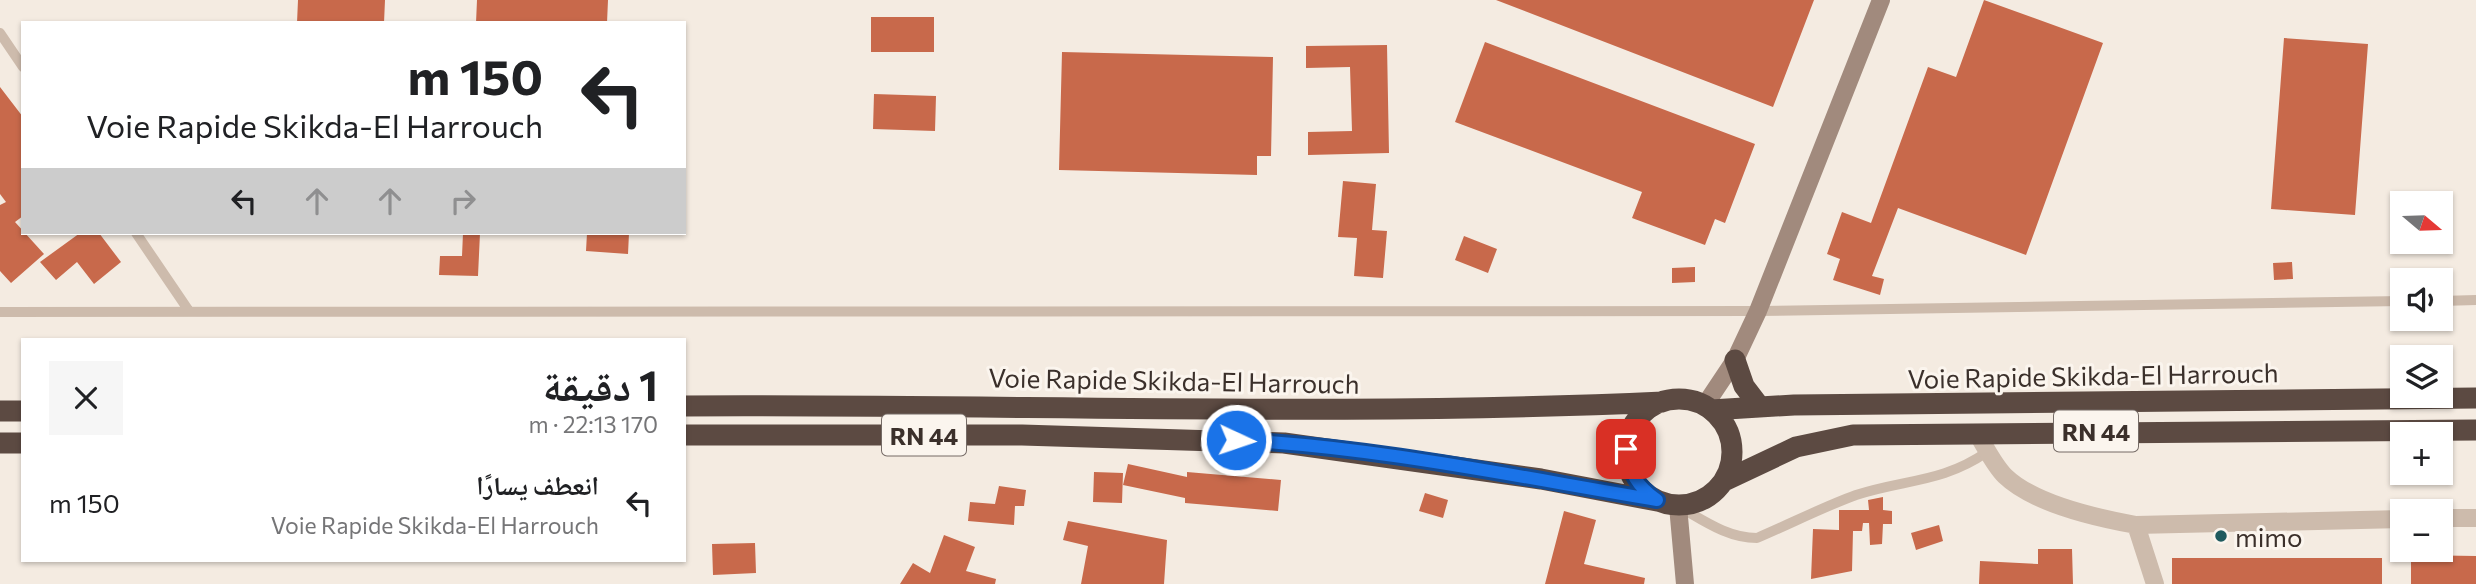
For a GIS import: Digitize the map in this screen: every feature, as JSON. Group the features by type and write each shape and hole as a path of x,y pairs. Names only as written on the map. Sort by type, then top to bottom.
{"highway":[{"path":"1735,360 1744,386 1760,407"},
{"name":"Voie Rapide Skikda-El Harrouch","path":"686,407 987,405 1386,411 1684,400 1708,407 1760,407 2476,398"},
{"path":"1663,402 1645,412 1632,429 1626,449 1629,470 1640,488 1667,503 1696,503 1712,494 1724,481 1731,462 1731,443 1724,424 1708,407"},
{"path":"0,411 21,411"},
{"name":"RN 44","path":"1724,481 1774,456 1824,440 1853,436 1983,443 2066,431 2476,430"},
{"name":"RN 44","path":"686,435 1008,435 1284,443 1541,480 1667,503"},
{"path":"0,443 21,443"}],"street":[{"path":"1708,407 1735,360 1758,311 1881,0"},
{"path":"1983,443 2005,477 2035,494 2080,513 2136,524 2390,519"},
{"path":"1667,503 1685,584"},
{"path":"2453,518 2476,518"},
{"path":"2136,524 2155,584"}],"lane":[{"path":"0,33 21,64"},
{"path":"137,235 189,311"},
{"path":"2453,301 2476,300"},
{"path":"0,312 1758,311 2390,301"},
{"path":"1667,503 1727,534 1740,538 1757,538 1854,496 1942,477 1966,467 1983,443"}],"building":[{"path":"298,0 385,0 384,21 297,21"},
{"path":"477,0 608,0 607,21 476,21"},
{"path":"1496,0 1814,0 1773,107"},
{"path":"1984,0 2103,43 2026,255 1898,208 1872,276 1884,279 1880,295 1833,280 1840,259 1827,254 1842,212 1871,223 1928,67 1956,77"},
{"path":"871,17 934,17 934,52 871,52"},
{"path":"2284,38 2368,44 2355,215 2271,209"},
{"path":"1485,42 1755,144 1725,223 1715,219 1705,245 1632,218 1642,192 1455,122"},
{"path":"1387,45 1389,153 1308,155 1308,132 1352,131 1350,67 1306,68 1306,46"},
{"path":"1062,52 1273,57 1271,156 1257,156 1257,175 1059,170"},
{"path":"0,87 21,114 21,218 15,222 21,229 21,235 27,235 44,254 11,283 0,271 0,205 6,202 0,194"},
{"path":"874,94 936,96 935,131 873,129"},
{"path":"1343,181 1376,184 1372,230 1387,231 1383,278 1354,276 1357,238 1338,237"},
{"path":"77,235 101,235 121,262 94,284 77,262 56,280 40,262"},
{"path":"463,235 480,235 478,276 439,275 440,256 462,256"},
{"path":"587,235 629,235 628,254 586,251"},
{"path":"1464,236 1497,249 1488,273 1455,260"},
{"path":"2292,262 2293,279 2274,280 2273,263"},
{"path":"1695,267 1695,282 1672,283 1672,268"},
{"path":"1128,464 1187,477 1187,472 1281,480 1278,511 1185,503 1185,498 1123,485"},
{"path":"1094,472 1123,473 1122,503 1093,502"},
{"path":"999,486 1026,490 1024,506 1015,506 1014,525 968,521 970,502 995,504"},
{"path":"1425,493 1448,500 1443,518 1419,511"},
{"path":"1883,497 1883,510 1892,511 1892,524 1883,524 1882,544 1870,545 1869,523 1863,523 1862,531 1853,531 1852,571 1811,579 1813,529 1839,530 1839,510 1869,510 1868,500"},
{"path":"1564,511 1596,520 1584,564 1645,578 1644,584 1545,584"},
{"path":"1068,521 1167,540 1164,584 1081,584 1088,546 1063,540"},
{"path":"1939,525 1943,541 1916,550 1911,533"},
{"path":"944,535 975,547 966,571 996,579 995,584 900,584 913,563 930,573"},
{"path":"755,543 756,573 713,575 712,544"},
{"path":"2038,549 2072,549 2073,584 1979,584 1980,561 2038,564"},
{"path":"2453,556 2476,556 2476,584 2411,584 2411,562 2453,562"},
{"path":"2172,558 2382,558 2382,584 2172,584"}],"place":[{"name":"mimo","path":"2221,536"}],"route":[{"path":"1236,440 1284,443 1414,461 1657,500 1640,488 1629,470 1626,449"}]}
